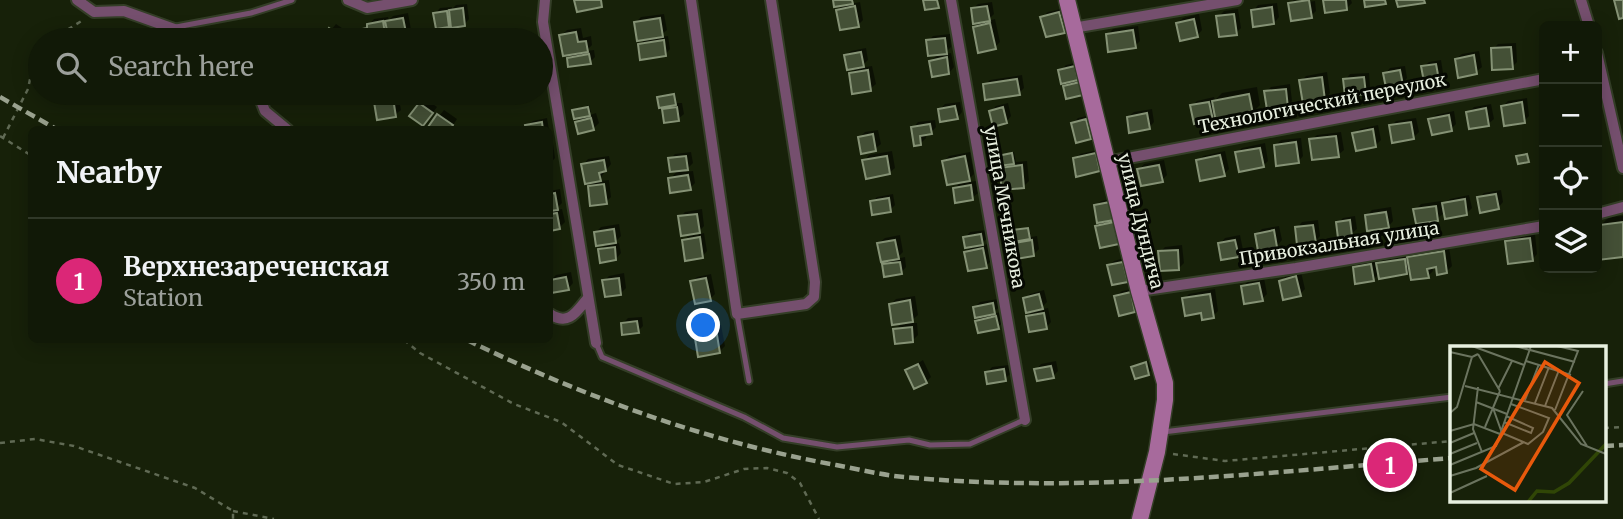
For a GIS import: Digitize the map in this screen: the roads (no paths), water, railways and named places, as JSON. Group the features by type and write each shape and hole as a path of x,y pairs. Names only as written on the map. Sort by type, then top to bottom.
{"street":[{"path":"78,0 94,12 124,10 172,28"},
{"path":"124,10 133,0"},
{"path":"348,0 367,8 412,0"},
{"path":"544,28 545,0"},
{"path":"691,0 737,314 806,304 814,297 815,282 771,0"},
{"name":"улица Мечникова","path":"951,0 1024,420"},
{"name":"улица Дундича","path":"1067,0 1164,383 1165,400 1157,452 1140,519"},
{"path":"1073,29 1237,0"},
{"path":"1581,0 1587,21"},
{"name":"Технологический переулок","path":"1107,162 1539,80"},
{"path":"1602,81 1623,168"},
{"path":"553,85 596,343"},
{"path":"263,105 265,111 283,126"},
{"path":"1602,213 1623,207"},
{"name":"Привокзальная улица","path":"1139,291 1296,268 1539,227"},
{"path":"553,316 558,320 566,319 578,311 587,299"}],"lane":[{"path":"172,28 251,13 292,0"},
{"path":"737,314 749,381"},
{"path":"596,343 602,357 744,417 783,438 837,447 909,440 930,445 970,444 1024,420"},
{"path":"1160,433 1450,397"}],"railway":[{"path":"0,97 51,126"},
{"path":"473,343 601,399 694,430 788,455 895,476 972,482 1109,482 1247,475 1450,458"},
{"path":"1606,446 1623,445"}],"place":[{"name":"Верхнезареченская","path":"1390,465"}]}
